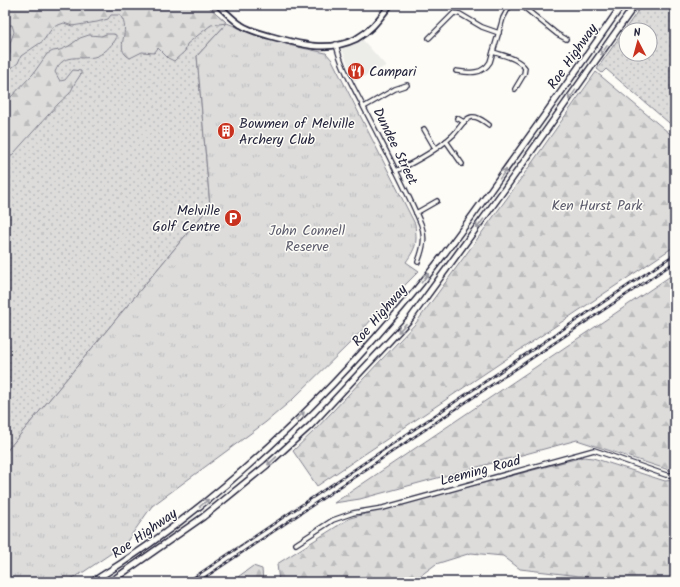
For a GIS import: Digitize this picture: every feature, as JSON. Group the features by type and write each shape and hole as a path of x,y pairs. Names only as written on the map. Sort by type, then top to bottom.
{"highway":[{"name":"Roe Highway","path":"92,582 189,516 262,454 350,367 416,291 550,109 622,5"},
{"name":"Roe Highway","path":"110,582 203,517 267,465 310,426 410,319 504,190 635,5"}],"main road":[{"path":"218,5 235,21 249,30 309,46 325,47 358,35 368,28 387,7"},
{"path":"222,5 235,18 251,27 304,43 336,44"}],"street":[{"path":"456,71 470,73 484,70 490,62 503,18 510,5"},
{"path":"521,5 566,40"},
{"path":"429,38 454,13 460,14 482,27 499,32"},
{"name":"Dundee Street","path":"336,44 341,61 416,212 424,237 418,262"},
{"path":"493,52 514,59 525,68 524,74 514,89"},
{"path":"364,107 395,89 407,85"},
{"path":"396,171 419,159 446,141 464,122 472,117 477,118 489,125"},
{"path":"457,118 464,122"},
{"path":"424,129 436,148"},
{"path":"446,141 462,164"},
{"path":"416,212 437,201"},
{"name":"Leeming Road","path":"296,544 333,520 353,513 382,508 594,450 666,475 675,475"}],"shaded area":[{"path":"362,39 386,66 355,81 341,47"}],"green space":[{"path":"5,5 207,5 227,23 197,56 210,206 5,453"},
{"path":"5,5 207,5 227,23 211,25 187,44 185,51 174,61 168,58 158,48 154,53 142,52 130,58 125,54 122,44 125,27 120,15 111,15 108,19 72,26 64,23 53,27 43,41 21,56 18,63 5,73 5,61 8,60 10,43 14,32 12,25 5,25"},
{"path":"642,5 675,5 675,128 606,69 602,73 597,69 618,39 618,62 658,62 658,22 630,22"},
{"name":"John Connell Reserve","path":"227,23 249,32 293,46 326,53 332,60 415,224 415,244 406,262 419,271 353,340 293,399 266,422 152,506 125,544 82,573 65,582 5,582 5,453 210,206 197,56"},
{"path":"106,34 116,35 116,39 101,54 88,58 67,59 58,66 55,72 60,81 65,80 73,70 81,71 81,74 70,93 58,104 5,163 5,102 33,74 47,54 69,46 80,38 89,35 101,36"},
{"name":"Ken Hurst Park","path":"596,72 675,138 675,246 317,486 293,451 314,431 416,323 510,194"},
{"path":"675,273 675,472 577,440 360,499 334,503"},
{"path":"583,457 593,458 665,481 675,480 675,582 630,582 520,569 503,556 471,553 436,564 412,582 279,582 277,564 350,518"},
{"path":"253,566 262,569 263,582 231,582"}],"railway":[{"path":"187,582 675,254"},
{"path":"198,582 675,262"}],"place":[{"name":"Campari","path":"356,71"},
{"name":"Bowmen of Melville Archery Club","path":"226,131"},
{"name":"Melville Golf Centre","path":"233,218"}]}
